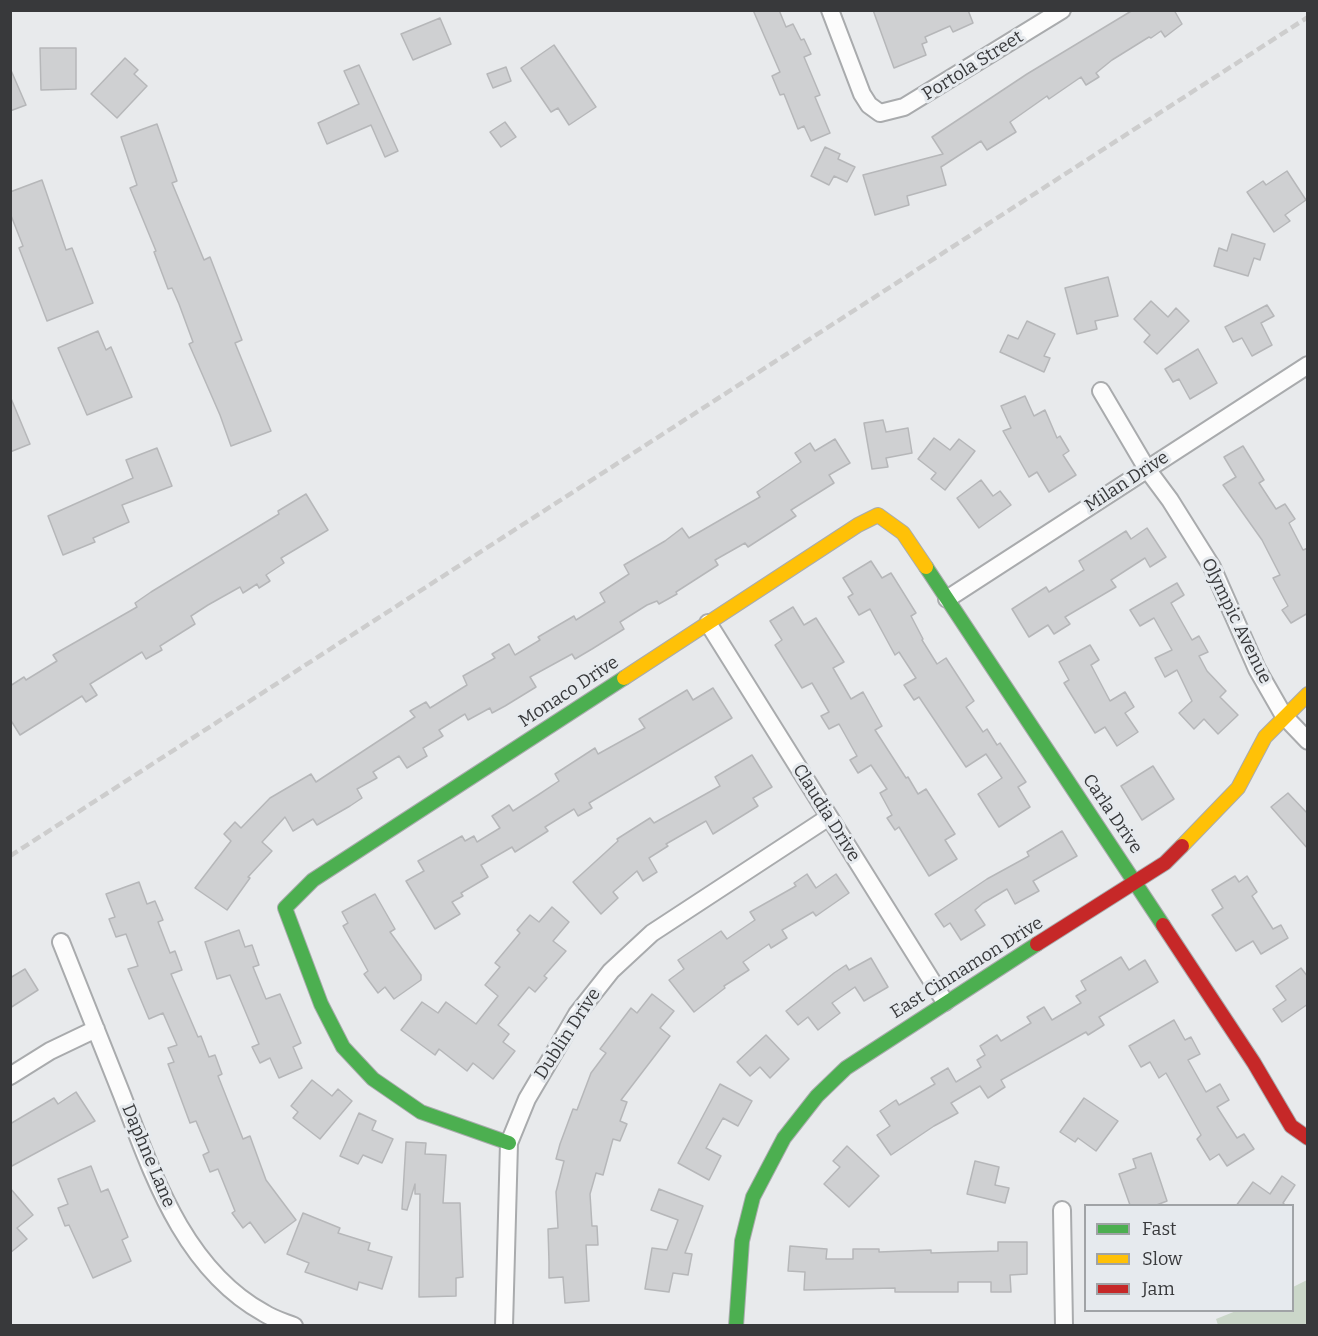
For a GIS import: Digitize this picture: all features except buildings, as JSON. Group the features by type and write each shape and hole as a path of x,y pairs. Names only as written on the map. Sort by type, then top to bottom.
{"street":[{"name":"Portola Street","path":"830,10 862,94 869,105 880,113 904,107 1062,10"},
{"name":"Milan Drive","path":"947,600 1308,364"},
{"name":"Olympic Avenue","path":"1101,391 1147,470 1170,500 1212,567 1257,669 1284,716 1308,741"},
{"name":"Carla Drive","path":"878,515 903,533 1137,884 1254,1063 1291,1126 1308,1138"},
{"name":"Monaco Drive","path":"509,1143 421,1112 373,1079 343,1047 321,1004 285,908 313,880 858,525 878,515"},
{"name":"Claudia Drive","path":"708,623 945,1002"},
{"name":"East Cinnamon Drive","path":"736,1326 742,1241 760,1179 784,1138 817,1095 846,1068 945,1002 1137,884 1175,855 1238,788 1265,737 1308,694"},
{"name":"Dublin Drive","path":"504,1326 509,1143 527,1099 577,1014 611,971 652,933 829,817"},
{"name":"Daphne Lane","path":"61,942 154,1176 177,1222 200,1255 261,1319 294,1326"},
{"path":"10,1076 50,1051 96,1029"},
{"path":"1062,1210 1064,1326"}],"green space":[{"path":"1307,1280 1307,1325 1218,1325 1216,1319 1234,1312 1294,1312 1294,1286"}],"railway":[{"path":"10,856 1308,17"}],"traffic: fast":[{"path":"926,567 1163,925"},
{"path":"509,1143 421,1112 373,1079 343,1047 321,1004 285,908 313,880 624,678"},
{"path":"736,1326 742,1241 753,1197 784,1138 817,1096 846,1068 1037,944"}],"traffic: slow":[{"path":"624,678 858,525 878,515 903,533 926,567"},
{"path":"1182,846 1238,788 1265,737 1308,694"}],"traffic: jam":[{"path":"1037,944 1165,863 1182,846"},
{"path":"1163,925 1254,1063 1291,1126 1308,1138"}]}
